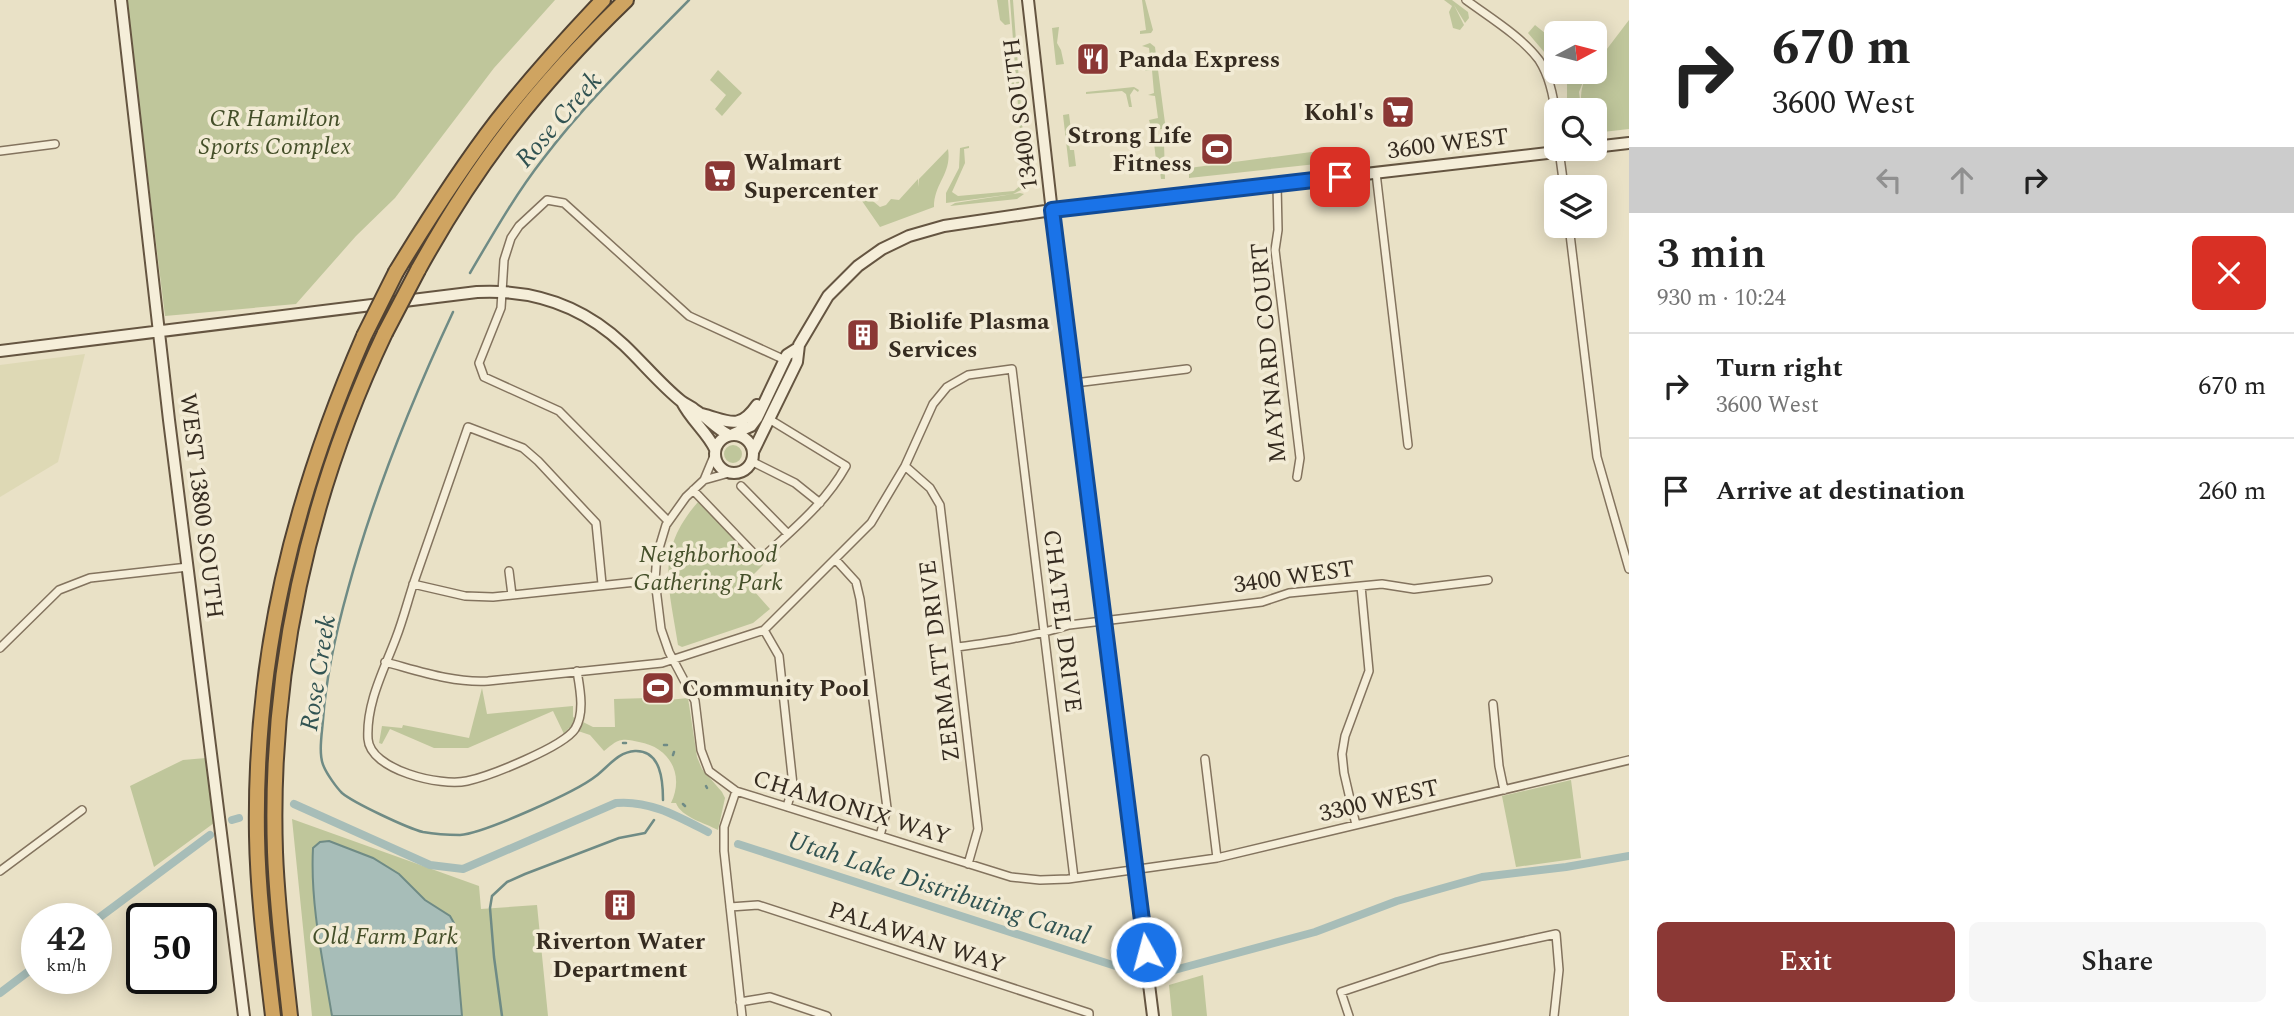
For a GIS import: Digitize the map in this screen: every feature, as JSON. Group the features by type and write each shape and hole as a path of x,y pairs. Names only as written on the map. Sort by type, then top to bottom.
{"highway":[{"path":"273,1016 262,923 257,838 259,752 267,664 285,566 306,486 325,429 364,336 396,272 448,190 496,122 554,52 603,0"},
{"path":"290,1016 279,915 274,817 278,730 286,649 304,560 323,491 349,416 385,332 463,193 502,136 539,91 626,0"},
{"path":"586,39 634,0"}],"street":[{"name":"WEST 13800 SOUTH","path":"121,0 244,1016"},
{"name":"13400 SOUTH","path":"1028,0 1153,1016"},
{"path":"1466,0 1509,32 1538,59 1553,98"},
{"path":"1607,146 1629,143"},
{"path":"1,151 55,144"},
{"name":"3600 WEST","path":"798,348 828,296 858,265 909,236 944,226 1052,210 1544,152"},
{"path":"1376,173 1408,445"},
{"name":"MAYNARD COURT","path":"1277,184 1278,230 1275,250 1300,458 1297,477"},
{"path":"668,521 559,411 549,404 490,380 481,373 479,363 501,308 505,254 513,234 544,202 559,201 578,215 689,316 785,360"},
{"path":"1570,238 1597,457 1629,569"},
{"path":"0,351 477,292 503,291 536,296 557,302 591,318 623,344 682,402 715,428 731,435 739,435 748,442 752,457 795,483 820,503"},
{"path":"699,413 731,423 743,421 759,403 785,360 798,348"},
{"path":"682,402 691,418 709,437 722,470 729,473 741,472 752,457 797,362 798,348"},
{"name":"CHATEL DRIVE","path":"905,466 933,404 947,387 968,375 1012,369 1074,878"},
{"path":"1075,383 1187,369"},
{"path":"714,452 723,438 751,426 774,380"},
{"path":"693,490 761,560 820,503 846,466 769,419"},
{"path":"577,671 581,702 578,722 565,740 466,782 441,783 390,767 373,753 368,743 368,728 378,678 396,639 468,427 523,448 596,523 602,584"},
{"name":"CHAMONIX WAY","path":"704,480 714,452"},
{"path":"385,662 449,679 472,682 674,661 764,630 872,523 905,466"},
{"name":"ZERMATT DRIVE","path":"905,466 930,488 940,505 978,829 968,864"},
{"name":"CHAMONIX WAY","path":"729,473 704,480 668,521 657,555 655,580 661,629 695,701 701,750 709,771 736,791 1011,877 1040,880 1074,878 1136,869"},
{"path":"741,486 788,534"},
{"path":"835,559 856,582 860,599 887,808 880,836"},
{"path":"0,648 59,590 90,578 188,567"},
{"path":"509,571 512,595"},
{"path":"413,584 465,596 493,597 655,580"},
{"name":"3400 WEST","path":"957,647 1045,633 1069,625 1262,602 1290,593 1382,584 1414,589 1488,580"},
{"path":"1356,825 1342,754 1345,736 1369,671 1361,586"},
{"path":"764,630 779,656 793,785 788,807"},
{"path":"1493,704 1504,790"},
{"path":"1205,759 1217,858"},
{"name":"3300 WEST","path":"1136,869 1217,858 1629,760"},
{"path":"736,791 724,827 724,851 742,1016"},
{"path":"0,871 82,810"},
{"name":"PALAWAN WAY","path":"730,907 758,905 1089,1013 1089,1016"},
{"path":"1349,1016 1341,992 1463,953 1556,934 1559,970 1554,1016"},
{"path":"740,1002 770,997 827,1016"}],"shaded area":[{"path":"85,354 58,462 0,497 0,365"}],"green space":[{"name":"CR Hamilton Sports Complex","path":"126,0 555,0 494,68 395,198 356,236 296,304 165,316"},
{"path":"997,0 1008,0 1010,24 1005,25 1000,20"},
{"path":"1010,0 1013,0 1027,189 1020,132"},
{"path":"1142,0 1145,0 1153,30 1151,33 1140,34 1140,31 1146,30"},
{"path":"1444,0 1452,0 1468,12 1469,18 1465,23 1454,5 1464,25 1460,30 1453,28 1449,12 1452,6"},
{"path":"1629,20 1629,129 1607,132 1607,98 1581,98 1583,84 1607,84 1607,49"},
{"path":"1535,25 1544,32 1544,52 1528,33"},
{"path":"1059,27 1057,43 1064,64 1056,65 1052,28"},
{"path":"1150,43 1155,47 1165,123 1162,129 1155,130 1149,120 1158,118 1155,96 1148,95 1154,93 1152,70 1145,71 1145,68 1151,66 1149,48 1142,46"},
{"path":"1011,48 1014,84 1009,85 1005,54"},
{"path":"718,70 742,93 722,116 715,109 726,95 710,80"},
{"path":"1567,84 1582,84 1580,98 1567,98"},
{"path":"1134,87 1139,90 1138,92 1134,89 1130,95 1132,107 1129,107 1126,94 1122,91 1086,94 1086,92"},
{"path":"1069,114 1071,130 1078,129 1079,139 1068,139 1070,150 1074,150 1076,166 1069,167 1063,115"},
{"path":"1158,139 1164,142 1165,179 1161,179 1159,165 1162,160 1156,160 1154,143"},
{"path":"969,146 964,149 965,163 952,192 958,196 1014,191 1021,185 1019,171 1022,171 1023,189 1013,194 946,203 946,193 959,168 960,148"},
{"path":"948,149 949,158 934,207 880,227 862,201 868,197 880,207 891,199 899,200 918,179 919,187 919,179"},
{"path":"1334,149 1332,154 1335,162 1189,178 1189,168"},
{"path":"1024,194 1017,199 950,206 955,203"},
{"path":"729,445 737,445 742,454 740,461 729,463 724,458 724,450"},
{"name":"Neighborhood Gathering Park","path":"698,502 763,565 746,582 770,609 753,623 682,647 678,645 668,570 675,537"},
{"path":"482,688 487,714 573,706 573,717 593,727 615,727 614,699 648,698 649,702 688,698 697,757 702,769 725,798 718,830 688,816 676,803 671,803 675,792 675,772 672,764 659,750 650,745 624,740 604,751 590,735 569,728 564,734 553,711 468,748 434,748 390,729 382,744 379,743 382,726 402,728 403,725 469,738"},
{"path":"206,758 214,823 154,867 130,786 183,760"},
{"path":"1571,780 1581,858 1516,867 1502,796"},
{"name":"Old Farm Park","path":"292,819 479,886 481,909 537,905 548,1016 312,1016"},
{"path":"1203,975 1207,1016 1172,1016 1169,985"}],"water":[{"name":"Community Pool","path":"662,677 664,697 654,698 652,678"},
{"path":"329,841 373,858 399,874 425,900 450,916 454,923 462,1016 332,1016 313,890 313,848 320,842"}],"waterway":[{"name":"Rose Creek","path":"470,273 514,201 560,138 613,77 689,0"},
{"name":"Rose Creek","path":"453,312 394,448 348,589 326,687 321,744 324,767 329,777 348,797 405,826 437,834 472,833 530,811 570,792 619,757 635,751 644,752 655,761 661,776 663,800"},
{"name":"Utah Lake Distributing Canal","path":"294,804 430,865 463,869 616,803 652,807 708,832"},
{"name":"Utah Lake Distributing Canal","path":"232,820 239,818"},
{"name":"Rose Creek","path":"502,1016 494,957 490,908 492,896 507,882 525,874 619,838 645,833 654,820"},
{"name":"Utah Lake Distributing Canal","path":"112,908 210,835"},
{"name":"Utah Lake Distributing Canal","path":"738,844 1128,970"},
{"name":"Utah Lake Distributing Canal","path":"1167,972 1315,932 1397,901 1482,877 1629,856"},
{"name":"Utah Lake Distributing Canal","path":"0,993 21,977"}],"place":[{"name":"Panda Express","path":"1093,59"},
{"name":"Kohl's","path":"1398,112"},
{"name":"Strong Life Fitness","path":"1217,149"},
{"name":"Walmart Supercenter","path":"720,176"},
{"name":"Biolife Plasma Services","path":"863,335"},
{"name":"Community Pool","path":"658,688"},
{"name":"Riverton Water Department","path":"620,905"}],"route":[{"path":"1146,952 1052,210 1340,177"}]}
